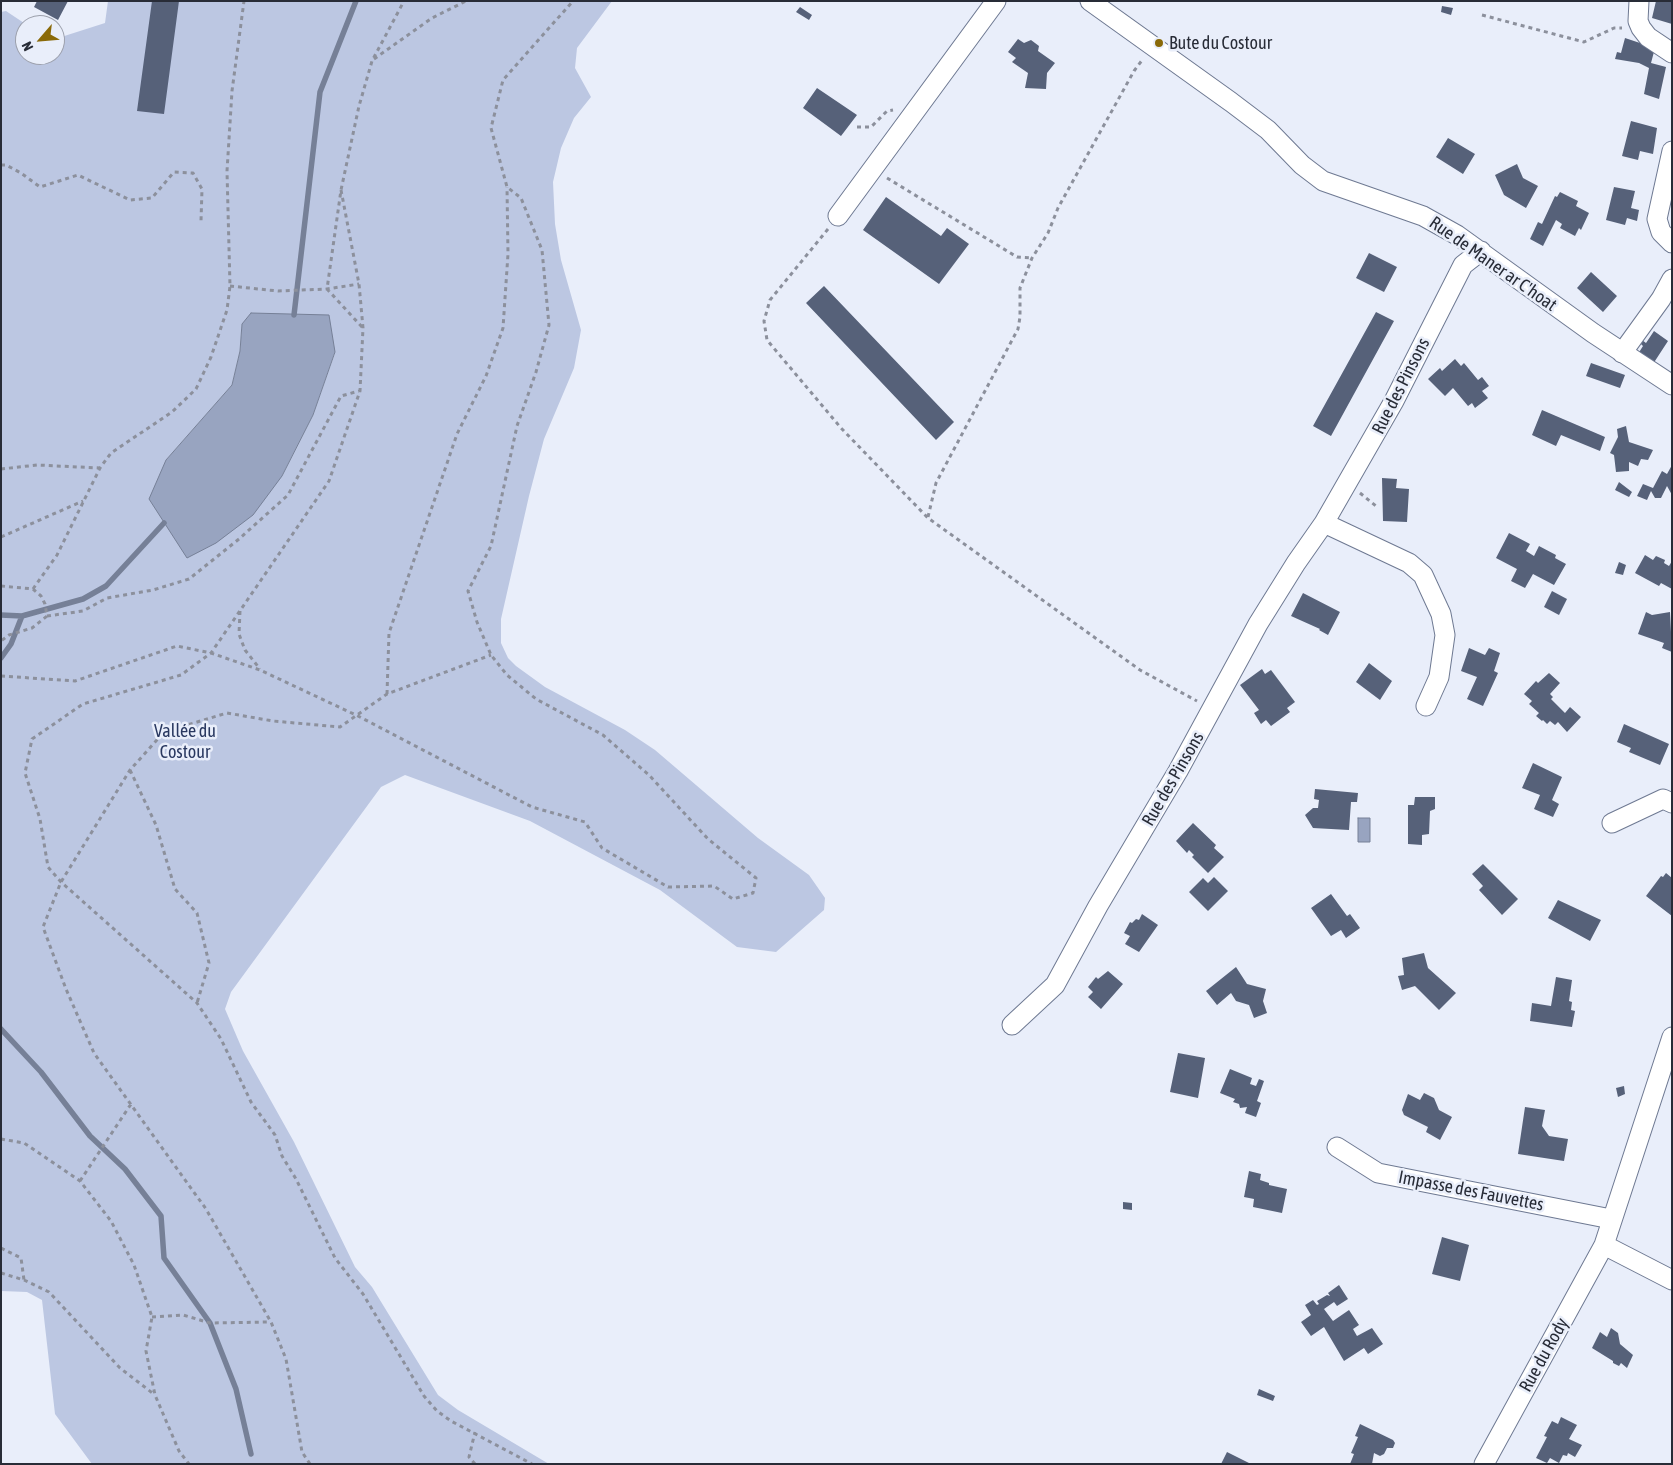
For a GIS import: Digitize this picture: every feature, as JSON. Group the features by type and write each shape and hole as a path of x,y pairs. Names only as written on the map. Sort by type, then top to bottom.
{"street":[{"path":"838,216 996,1"},
{"name":"Rue de Maner ar C'hoat","path":"1090,1 1268,130 1302,164 1323,180 1423,216 1481,251 1622,353 1672,385"},
{"path":"1639,1 1638,20 1641,28 1648,37 1672,54"},
{"path":"1672,151 1657,219 1661,232 1672,242"},
{"name":"Rue des Pinsons","path":"1012,1025 1055,985 1219,697 1258,624 1296,563 1324,523 1390,408 1463,265 1481,251"},
{"path":"1622,353 1672,279"},
{"path":"1324,523 1409,563 1422,575 1441,614 1445,635 1439,677 1426,706"},
{"path":"1612,823 1663,799 1672,803"},
{"name":"Rue du Rody","path":"1484,1464 1604,1245 1672,1037"},
{"name":"Impasse des Fauvettes","path":"1337,1147 1378,1173 1611,1219"},
{"path":"1604,1245 1672,1280"}],"path":[{"path":"33,589 57,554 100,468 111,453 123,443 172,412 196,389 211,357 227,310 230,286 227,171 232,91 244,1"},
{"path":"327,289 341,190 359,106 372,61 404,1"},
{"path":"372,61 432,18 466,1"},
{"path":"387,694 388,633 457,434 486,376 503,328 508,254 507,187 491,128 503,80 573,1"},
{"path":"1482,15 1584,42 1614,28 1641,28"},
{"path":"928,518 936,483 1018,329 1020,288 1032,258 1048,233 1058,208 1134,71 1153,46"},
{"path":"857,127 871,127 887,111 894,110"},
{"path":"1,164 21,173 40,187 78,175 130,200 152,198 174,172 193,173 202,189 201,221"},
{"path":"873,170 1017,257 1032,258"},
{"path":"2,676 76,681 178,646 212,653 260,670 358,716 532,807 585,822 602,848 668,888 714,886 733,898 753,893 756,878 708,840 649,775 603,735 536,699 507,676 491,655 477,622 468,591 491,546 517,426 536,372 549,325 542,250 521,198 507,187"},
{"path":"341,190 359,284 363,328 360,391 329,481 212,653 181,675 83,704 32,739 25,773 40,819 48,867 61,882 197,1002 221,1039 251,1102 275,1135 282,1156 296,1179 335,1258 363,1294 424,1396 437,1411 451,1421 476,1432 532,1464"},
{"path":"838,216 770,300 764,321 767,340 841,428 928,518 1140,670 1202,703 1219,697"},
{"path":"230,286 284,291 327,289 359,284"},
{"path":"327,289 363,328"},
{"path":"1,641 9,635 32,628 47,616 83,611 106,598 153,590 189,579 239,539 288,495 340,396 360,391"},
{"path":"1,469 37,465 100,468"},
{"path":"1354,488 1376,506"},
{"path":"1,537 84,501"},
{"path":"1,586 33,589 41,596 45,604 47,616"},
{"path":"240,611 239,634 245,650 260,670"},
{"path":"310,1464 302,1452 286,1359 271,1322 206,1209 94,1053 66,989 43,927 61,882 130,770 164,732 227,713 273,721 340,727 387,694 491,655"},
{"path":"130,770 156,825 175,889 197,913 209,963 197,1002"},
{"path":"80,1181 132,1104"},
{"path":"1,1139 24,1143 80,1181 111,1221 134,1265 152,1317 146,1351 155,1395 179,1451 189,1464"},
{"path":"1,1248 21,1258 24,1280"},
{"path":"1,1272 49,1292 120,1368 155,1395"},
{"path":"152,1317 183,1315 210,1324 271,1322"},
{"path":"475,1464 469,1457 476,1432"}],"green space":[{"name":"Vallée du Costour","path":"108,1 612,1 577,48 575,68 591,97 574,118 561,148 553,182 555,224 561,260 581,330 574,368 544,439 529,496 501,619 501,643 508,658 516,666 545,687 625,730 655,750 758,838 809,875 825,898 824,910 776,952 737,947 660,890 530,821 405,775 381,787 231,992 225,1009 243,1051 294,1142 355,1267 372,1287 438,1395 458,1410 549,1464 92,1464 55,1414 42,1300 27,1292 1,1291 1,12 6,11 15,17 15,65 65,65 65,36 105,23","holes":["242,324 335,353 313,415 282,476 166,460 232,385 240,351"]}],"shaded area":[{"path":"251,313 329,315 335,352 313,415 282,476 253,515 216,543 187,558 149,499 166,460 232,385 240,351 242,324"},
{"path":"1358,818 1370,818 1370,842 1358,842"}],"building":[{"path":"37,1 68,1 61,15 49,15 34,7"},
{"path":"152,1 179,1 164,114 137,111"},
{"path":"1656,1 1672,1 1672,24 1652,18"},
{"path":"1442,6 1453,8 1451,15 1441,12"},
{"path":"800,7 812,15 809,20 796,12"},
{"path":"1625,38 1655,48 1651,63 1666,67 1659,99 1644,94 1649,68 1639,63 1615,59 1617,52 1621,53"},
{"path":"1018,39 1024,43 1031,40 1039,46 1038,51 1055,63 1047,73 1046,89 1025,88 1028,73 1012,62 1016,58 1008,52"},
{"path":"817,88 857,115 841,136 803,108"},
{"path":"1631,121 1657,128 1653,154 1640,151 1638,160 1622,156"},
{"path":"1448,138 1475,154 1463,174 1436,157"},
{"path":"1517,164 1523,178 1538,186 1526,208 1504,195 1495,175"},
{"path":"1614,187 1635,191 1631,208 1639,210 1637,221 1627,218 1625,225 1606,220"},
{"path":"1560,192 1578,201 1576,206 1589,213 1581,230 1579,228 1575,236 1560,228 1562,224 1556,220 1543,246 1530,239 1538,222 1542,224 1555,196 1557,197"},
{"path":"886,197 941,236 947,228 969,244 939,284 863,230"},
{"path":"1369,253 1397,267 1384,292 1356,278"},
{"path":"1591,272 1617,296 1603,312 1577,288"},
{"path":"824,286 954,422 936,440 806,303"},
{"path":"1376,312 1394,321 1331,436 1313,426"},
{"path":"1654,331 1668,341 1653,364 1638,354 1643,346 1640,343 1642,340 1646,343"},
{"path":"1455,359 1461,366 1464,363 1478,380 1482,377 1489,386 1482,391 1488,398 1475,408 1472,403 1468,406 1453,388 1445,396 1428,379 1440,368 1442,371"},
{"path":"1591,363 1625,375 1620,388 1586,376"},
{"path":"1542,410 1605,437 1600,451 1561,435 1556,446 1532,435"},
{"path":"1626,426 1629,442 1653,450 1648,460 1641,459 1638,466 1629,462 1629,471 1616,472 1614,455 1610,453 1618,437 1617,429"},
{"path":"1672,465 1672,495 1667,486 1661,498 1655,498 1651,491 1647,500 1637,496 1643,484 1653,488 1662,471 1667,474"},
{"path":"1382,478 1397,479 1396,488 1409,489 1407,522 1383,521"},
{"path":"1619,482 1632,492 1629,497 1615,490"},
{"path":"1509,533 1530,544 1526,551 1534,556 1539,546 1556,555 1555,558 1566,564 1554,585 1533,574 1525,588 1511,581 1517,569 1496,558"},
{"path":"1645,555 1653,560 1656,556 1665,560 1664,563 1669,566 1672,561 1672,589 1661,583 1659,586 1635,573"},
{"path":"1619,562 1626,565 1623,575 1615,573"},
{"path":"1552,591 1567,599 1559,615 1544,607"},
{"path":"1303,593 1340,612 1328,635 1320,629 1291,616"},
{"path":"1646,612 1652,615 1670,612 1672,652 1662,648 1664,643 1638,634"},
{"path":"1469,648 1485,655 1489,648 1500,653 1494,671 1498,673 1483,706 1467,699 1477,677 1461,671"},
{"path":"1369,663 1392,681 1380,700 1356,682"},
{"path":"1262,669 1265,674 1271,670 1295,702 1287,708 1290,712 1271,726 1266,720 1261,724 1254,713 1259,710 1240,685"},
{"path":"1549,673 1560,683 1550,694 1553,697 1551,699 1565,713 1570,707 1581,717 1567,732 1558,722 1555,725 1550,721 1547,724 1536,716 1539,713 1529,704 1532,701 1524,694 1536,681 1538,683"},
{"path":"1624,724 1669,744 1660,765 1629,752 1631,748 1617,742"},
{"path":"1533,763 1562,777 1552,800 1559,804 1553,817 1534,809 1540,795 1522,788"},
{"path":"1315,789 1358,793 1357,802 1351,802 1349,830 1313,828 1305,815 1313,808 1318,808 1319,800 1314,799"},
{"path":"1415,797 1435,797 1435,809 1430,811 1429,834 1422,835 1422,845 1408,844 1408,805 1414,805"},
{"path":"1193,823 1216,845 1214,848 1224,857 1208,873 1192,857 1194,855 1189,850 1187,853 1176,841"},
{"path":"1483,864 1518,899 1502,915 1479,890 1483,886 1472,874"},
{"path":"1666,873 1672,878 1672,916 1646,896 1661,876 1663,877"},
{"path":"1214,877 1228,891 1208,911 1189,892 1203,878 1208,883"},
{"path":"1331,894 1347,916 1350,914 1360,928 1346,938 1341,930 1331,936 1311,908"},
{"path":"1558,900 1601,920 1590,941 1548,918"},
{"path":"1142,914 1158,925 1139,952 1125,944 1130,936 1124,933 1130,922 1132,923 1136,919 1139,920"},
{"path":"1424,953 1428,968 1456,993 1439,1010 1415,986 1402,990 1398,976 1404,975 1402,958"},
{"path":"1236,967 1247,984 1266,989 1263,1001 1267,1013 1254,1018 1249,1005 1236,1001 1231,993 1217,1005 1206,991"},
{"path":"1108,971 1123,984 1101,1009 1088,997 1093,992 1088,987 1096,977 1098,979"},
{"path":"1556,977 1572,980 1569,1001 1572,1002 1571,1010 1575,1011 1572,1027 1530,1021 1532,1003 1551,1006"},
{"path":"1178,1053 1205,1058 1198,1098 1170,1092"},
{"path":"1230,1069 1252,1078 1250,1084 1256,1086 1259,1079 1264,1081 1257,1101 1261,1103 1256,1117 1245,1113 1247,1107 1240,1108 1239,1104 1233,1102 1235,1099 1220,1093"},
{"path":"1624,1086 1625,1094 1618,1097 1616,1088"},
{"path":"1424,1093 1434,1098 1439,1110 1452,1117 1440,1140 1426,1132 1428,1127 1404,1115 1402,1110 1408,1094 1420,1100"},
{"path":"1525,1107 1545,1110 1542,1126 1549,1136 1568,1139 1564,1161 1518,1154"},
{"path":"1249,1171 1261,1174 1260,1180 1269,1183 1269,1185 1287,1189 1282,1213 1253,1207 1254,1199 1244,1197"},
{"path":"1123,1202 1132,1203 1132,1210 1123,1209"},
{"path":"1442,1237 1469,1245 1460,1281 1432,1274"},
{"path":"1339,1285 1348,1299 1337,1306 1334,1302 1324,1309 1333,1321 1349,1310 1359,1325 1353,1329 1357,1336 1372,1328 1383,1344 1368,1354 1364,1348 1344,1361 1324,1327 1311,1336 1301,1322 1311,1315 1305,1305 1313,1300 1317,1305 1319,1304 1317,1301 1327,1295 1330,1296 1328,1293"},
{"path":"1611,1328 1618,1333 1620,1344 1633,1355 1627,1368 1621,1363 1619,1366 1613,1363 1613,1361 1592,1348 1600,1332 1607,1337"},
{"path":"1259,1389 1275,1396 1273,1401 1257,1395"},
{"path":"1561,1417 1577,1425 1569,1439 1582,1445 1575,1457 1568,1453 1567,1456 1563,1455 1559,1463 1550,1458 1547,1463 1536,1458 1547,1437 1544,1436 1552,1421 1558,1424"},
{"path":"1360,1424 1393,1440 1395,1443 1393,1448 1387,1448 1384,1454 1380,1456 1374,1453 1372,1464 1350,1464 1354,1454 1351,1453 1358,1437 1355,1436"},
{"path":"1227,1452 1251,1464 1221,1464"}],"waterway":[{"path":"294,315 320,92 356,1"},
{"path":"1,615 22,616 83,599 106,586 164,523"},
{"path":"1,658 11,644 22,616"},
{"path":"1,1029 41,1072 90,1136 125,1169 161,1216 164,1258 210,1323 236,1389 251,1454"}],"place":[{"name":"Bute du Costour","path":"1159,43"}]}
